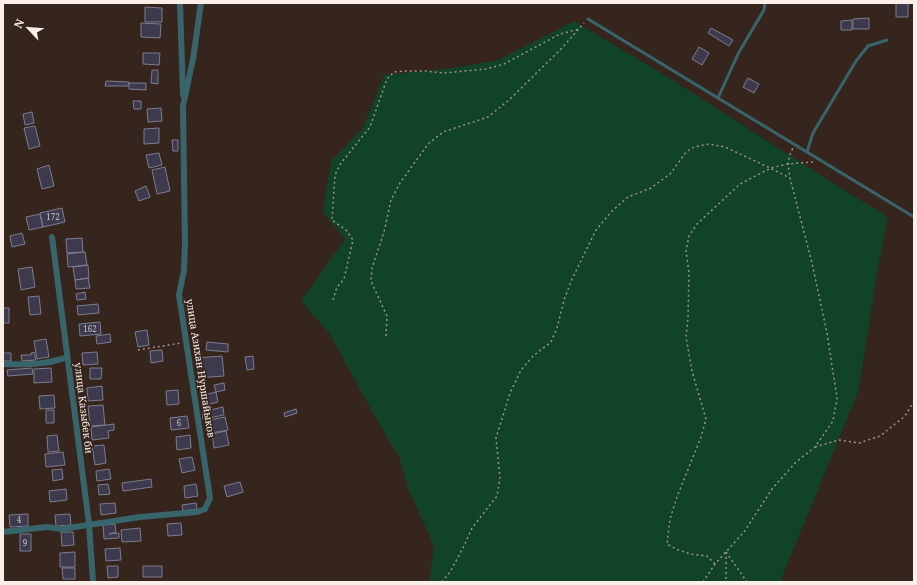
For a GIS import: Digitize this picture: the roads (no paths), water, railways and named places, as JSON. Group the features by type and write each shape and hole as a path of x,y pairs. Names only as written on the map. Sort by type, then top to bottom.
{"street":[{"path":"180,3 183,106"},
{"name":"улица Азихан Нуршайыков","path":"3,532 48,527 62,529 140,517 197,512 205,509 210,498 179,295 184,270 185,244 183,106 193,60 201,3"},
{"name":"улица Казыбек би","path":"52,237 89,524 93,582"},
{"path":"3,364 26,364 58,361 67,357"}],"lane":[{"path":"718,98 739,52 764,10 765,3"},
{"path":"588,19 914,217"},
{"path":"807,152 812,133 856,61 868,46 887,40"}]}
